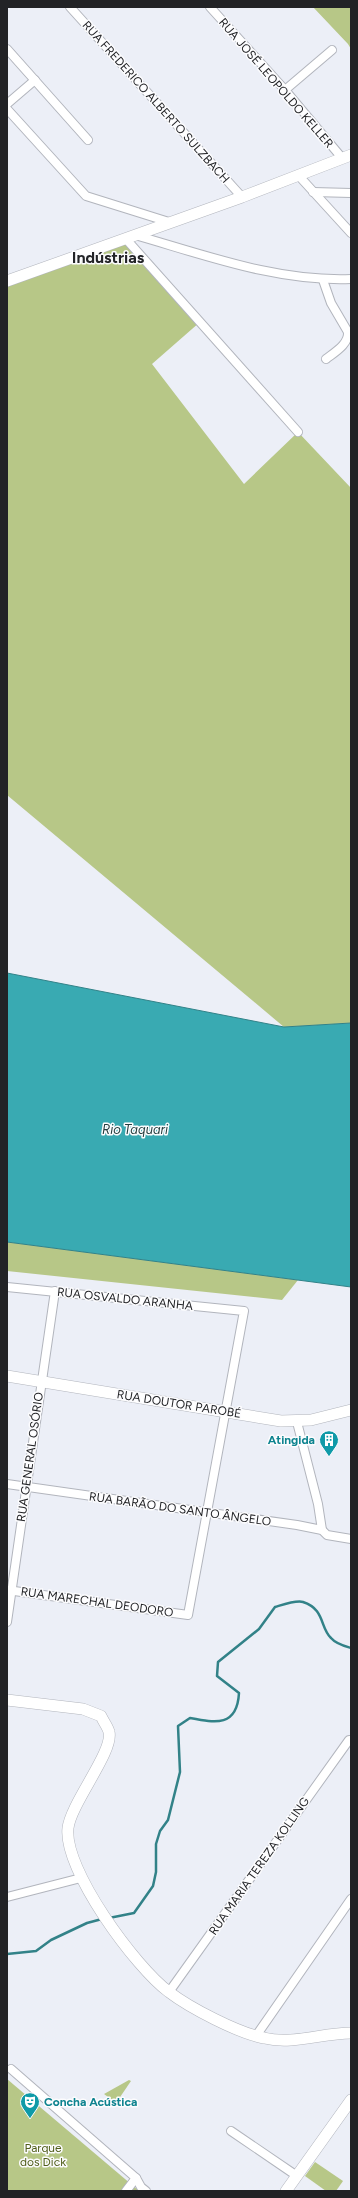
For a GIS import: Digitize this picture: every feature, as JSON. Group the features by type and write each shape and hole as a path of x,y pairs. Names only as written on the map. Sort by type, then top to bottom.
{"main road":[{"path":"7,282 169,222 242,198 347,157"},
{"name":"RUA DOUTOR PAROBÉ","path":"7,1376 224,1412 297,1422 323,1418 351,1410"},
{"path":"7,1700 83,1709 101,1716 110,1733 107,1747 72,1813 68,1828 70,1852 81,1878 132,1954 169,1992 216,2018 256,2036 279,2040 337,2033 351,2034"},
{"path":"286,2191 351,2100"}],"street":[{"name":"RUA FREDERICO ALBERTO SULZBACH","path":"70,7 242,198"},
{"name":"RUA JOSÉ LEOPOLDO KELLER","path":"210,7 347,157"},
{"path":"7,49 88,140"},
{"path":"285,90 332,50"},
{"path":"7,104 35,80"},
{"path":"7,109 86,196 169,222"},
{"path":"298,176 351,233"},
{"path":"314,192 351,193"},
{"path":"130,237 249,268 323,280 351,279"},
{"path":"130,237 298,432"},
{"path":"323,280 331,303 348,332 346,341 326,359"},
{"name":"RUA OSVALDO ARANHA","path":"7,1287 244,1311 224,1412"},
{"name":"RUA GENERAL OSÓRIO","path":"7,1622 9,1590 55,1292"},
{"path":"207,1513 224,1412"},
{"path":"297,1422 318,1504 322,1530"},
{"name":"RUA BARÃO DO SANTO ÂNGELO","path":"7,1484 322,1530 327,1535 351,1539"},
{"name":"RUA MARECHAL DEODORO","path":"9,1590 188,1615 207,1513"},
{"name":"RUA MARIA TEREZA KOLLING","path":"169,1992 350,1740"},
{"path":"7,1896 81,1878"},
{"path":"256,2036 351,1899"},
{"path":"11,2069 136,2178 141,2187 146,2191"},
{"path":"231,2131 297,2176"},
{"path":"126,2191 136,2178"}],"green space":[{"path":"313,7 351,7 351,49 348,44"},
{"path":"126,239 200,322 152,364 244,484 298,432 351,488 351,1023 284,1027 7,795 7,281"},
{"path":"7,1242 298,1280 282,1300 7,1271"},
{"name":"Parque dos Dick","path":"7,2079 125,2179 139,2191 7,2191"},
{"path":"129,2080 131,2081 116,2103 104,2094"},
{"path":"315,2162 343,2181 336,2191 326,2191 305,2176"}],"water":[{"name":"Rio Taquari","path":"7,973 284,1027 351,1023 351,1287 7,1242"}],"waterway":[{"path":"109,1918 134,1913 153,1886 156,1872 156,1844 160,1831 168,1820 180,1772 178,1726 190,1718 208,1721 224,1720 234,1712 239,1693 217,1676 218,1662 259,1629 275,1607 297,1602 303,1602 315,1609 331,1638 343,1646 351,1648"},
{"path":"7,1954 36,1951 51,1940 87,1923 102,1919"}],"place":[{"name":"Atingida","path":"329,1457"},
{"name":"Concha Acústica","path":"30,2119"}],"district":[{"name":"Indústrias","path":"108,257"}]}
